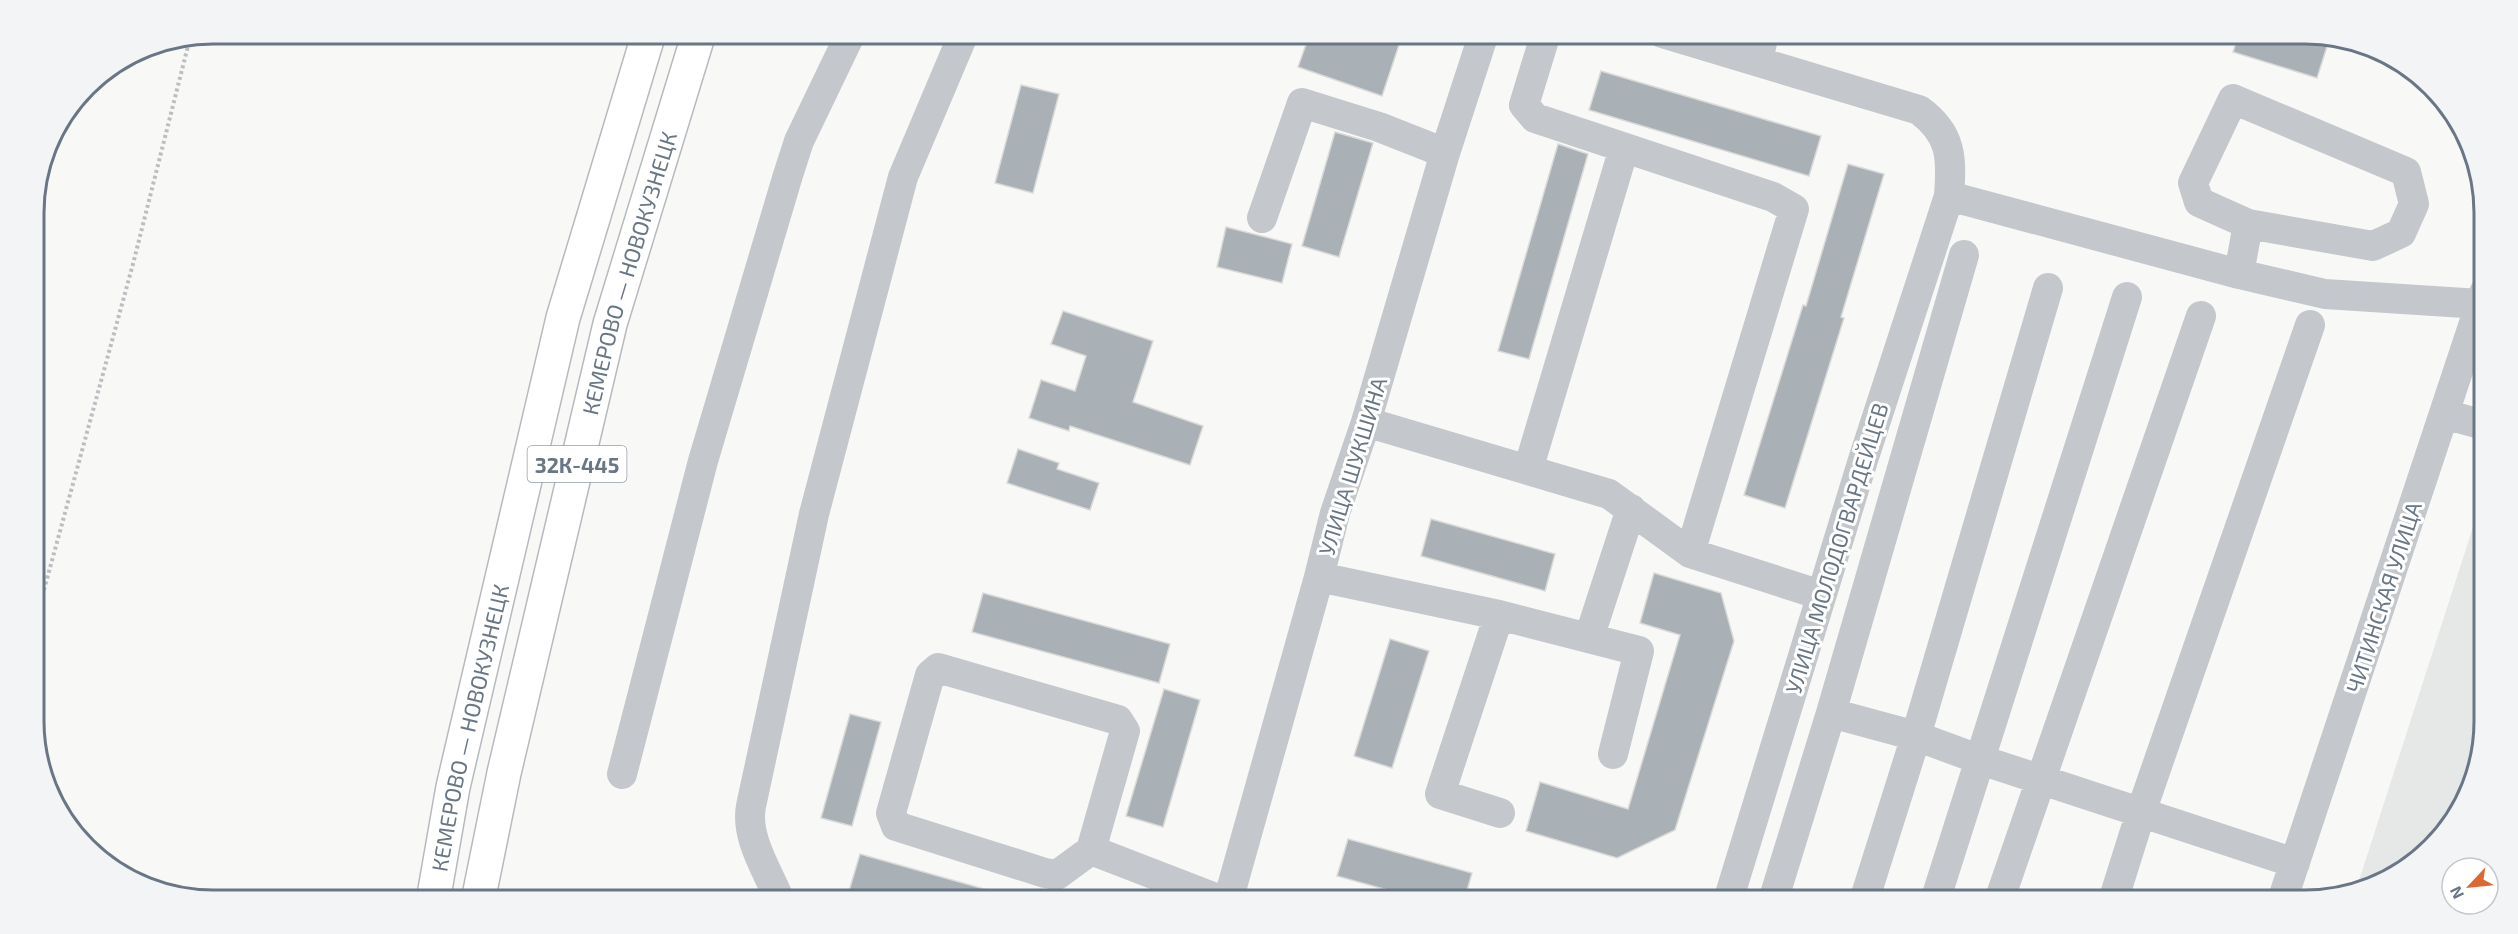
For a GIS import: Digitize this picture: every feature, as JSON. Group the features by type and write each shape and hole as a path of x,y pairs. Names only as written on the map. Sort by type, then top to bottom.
{"highway":[{"name":"КЕМЕРОВО — НОВОКУЗНЕЦК","path":"435,890 453,787 563,318 646,44"},
{"name":"КЕМЕРОВО — НОВОКУЗНЕЦК","path":"480,890 504,773 610,324 696,44"}],"street":[{"path":"622,774 703,461 788,176 799,141 846,44"},
{"path":"775,890 751,835 748,821 814,514 903,177 959,44"},
{"name":"УЛИЦА ШУКШИНА","path":"1231,890 1335,513 1480,44"},
{"path":"1543,44 1524,105 1535,118 1773,197 1794,208 1690,553"},
{"name":"УЛИЦА МОЛОДОГВАРДЕЙЦЕВ","path":"1731,890 1863,460 1949,196 1951,165 1948,145 1930,118 1919,110 1761,47 1740,44"},
{"path":"2233,99 2406,172 2414,204 2401,233 2373,246 2248,224 2199,202 2193,183 2233,99"},
{"path":"1262,218 1302,104 1380,127 1445,153"},
{"path":"1528,470 1624,148"},
{"path":"1949,196 2239,274 2325,294 2474,299"},
{"path":"2239,274 2248,224"},
{"path":"1776,890 1831,713 1964,255"},
{"path":"1867,890 1916,736 2048,288"},
{"path":"1939,890 2127,297"},
{"path":"2003,890 2201,316"},
{"name":"ЧИТИНСКАЯ УЛИЦА","path":"2286,890 2474,323"},
{"path":"2117,890 2141,812 2310,325"},
{"path":"2444,414 2474,422"},
{"path":"1365,422 1609,494 1690,553 1821,595"},
{"path":"1588,638 1630,509"},
{"path":"1319,577 1499,615 1639,651 1613,754"},
{"path":"1499,615 1440,794 1500,813"},
{"path":"938,668 1118,720 1125,731 1091,850 1057,875 896,826 891,813 930,675 938,668"},
{"path":"1831,713 1916,736 1981,760 2295,863"},
{"path":"1091,850 1195,890"}],"path":[{"path":"44,590 134,264 188,46"}],"shaded area":[{"path":"2474,524 2474,732 2466,776 2446,815 2425,841 2399,862 2358,882"}],"building":[{"path":"1306,44 1399,44 1382,96 1298,67"},
{"path":"2236,44 2327,46 2317,78 2233,52"},
{"path":"1601,71 1821,136 1809,176 1589,110"},
{"path":"1021,85 1059,94 1033,193 995,183"},
{"path":"1335,132 1373,143 1339,257 1302,246"},
{"path":"1558,144 1588,154 1529,359 1498,351"},
{"path":"1848,164 1884,174 1841,317 1844,318 1785,508 1744,495 1803,305 1806,306"},
{"path":"1226,227 1292,244 1282,283 1217,267"},
{"path":"1063,311 1153,341 1133,402 1203,426 1190,465 1070,426 1069,431 1029,418 1041,380 1075,391 1086,356 1051,344"},
{"path":"1018,449 1059,463 1057,469 1099,483 1090,510 1007,483"},
{"path":"1431,519 1555,554 1545,591 1421,556"},
{"path":"1654,573 1721,593 1734,641 1675,830 1617,858 1526,831 1540,782 1628,809 1680,635 1640,623"},
{"path":"983,593 1170,644 1159,683 972,632"},
{"path":"1390,639 1429,651 1392,768 1354,756"},
{"path":"1164,689 1200,700 1163,827 1126,816"},
{"path":"850,714 881,722 852,826 821,818"},
{"path":"1348,839 1472,873 1467,890 1387,890 1337,876"},
{"path":"860,854 988,890 849,890"}]}
